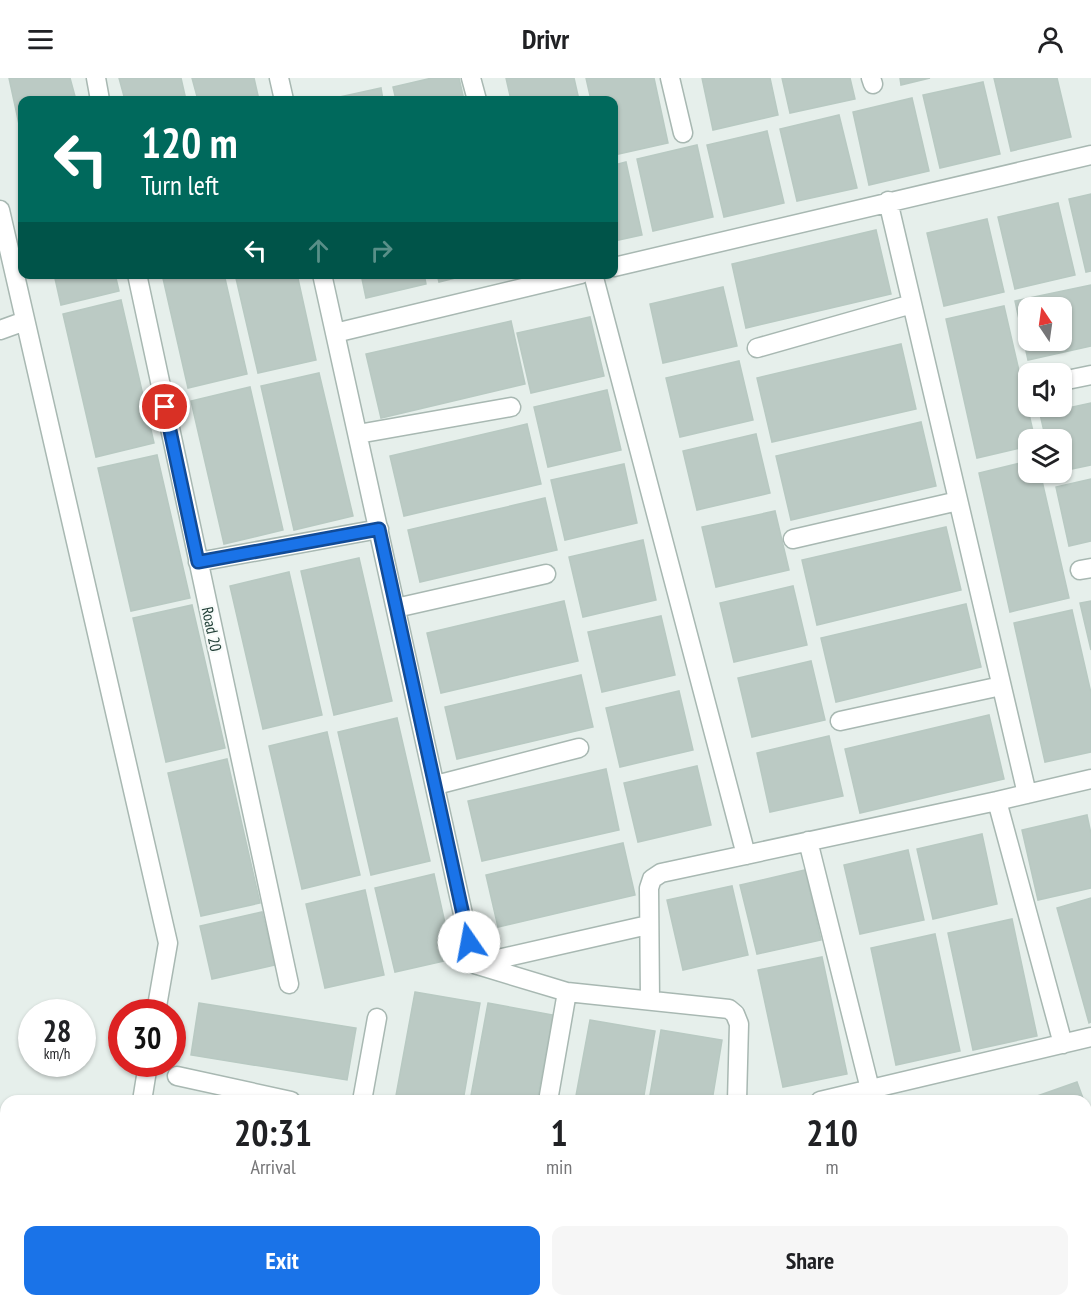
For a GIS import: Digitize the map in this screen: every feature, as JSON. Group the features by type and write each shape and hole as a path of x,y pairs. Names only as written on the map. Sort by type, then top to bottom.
{"street":[{"path":"96,78 99,96"},
{"path":"279,78 283,96"},
{"path":"471,78 476,96"},
{"path":"670,78 683,132"},
{"path":"618,266 1091,155"},
{"path":"888,201 1027,794"},
{"path":"0,210 168,943 158,999"},
{"name":"Road 20","path":"138,279 289,984"},
{"path":"323,279 474,964"},
{"path":"335,333 560,279"},
{"path":"594,279 746,855"},
{"path":"757,348 912,304"},
{"path":"0,330 25,321"},
{"path":"1072,379 1091,375"},
{"path":"358,434 511,407"},
{"path":"793,540 958,501"},
{"path":"198,562 379,529"},
{"path":"396,608 546,574"},
{"path":"840,721 1001,686"},
{"path":"436,784 579,748"},
{"path":"650,1000 648,925 652,879 661,873 1091,779"},
{"path":"997,801 1063,1044"},
{"path":"808,841 870,1089"},
{"path":"474,964 648,925"},
{"path":"474,964 567,992 729,1009 735,1014 739,1024 737,1095"},
{"path":"549,1095 567,992"},
{"path":"363,1095 377,1018"},
{"path":"845,1095 1091,1037"},
{"path":"142,1095 146,1077"},
{"path":"182,1077 264,1095"}],"building":[{"path":"9,78 70,78 75,96 18,96 18,120"},
{"path":"119,78 181,78 185,96 124,96"},
{"path":"192,78 254,78 258,96 197,96"},
{"path":"432,78 459,78 463,96 395,96 393,87"},
{"path":"506,78 574,78 578,96 510,96"},
{"path":"586,78 654,78 668,143 618,154 618,96 590,96"},
{"path":"702,78 770,78 778,115 713,130"},
{"path":"782,78 850,78 855,99 790,113"},
{"path":"900,78 930,78 901,85"},
{"path":"994,78 1057,78 1071,137 1011,151"},
{"path":"983,82 1000,154 940,168 923,95"},
{"path":"381,88 382,96 344,96"},
{"path":"912,98 929,171 869,185 853,112"},
{"path":"839,115 857,188 797,201 780,129"},
{"path":"767,131 784,203 724,217 707,145"},
{"path":"697,145 713,217 653,231 637,159"},
{"path":"626,162 642,235 618,240 618,164"},
{"path":"1091,194 1091,271 1086,272 1069,199"},
{"path":"1058,203 1075,275 1015,289 998,217"},
{"path":"987,219 1004,292 944,306 927,233"},
{"path":"876,230 891,294 746,328 732,264"},
{"path":"55,279 116,279 119,291 61,305"},
{"path":"163,279 225,279 247,374 188,388"},
{"path":"236,279 298,279 316,360 258,373"},
{"path":"362,279 425,279 426,284 366,298"},
{"path":"1091,285 1091,346 1072,350 1072,297 1034,297"},
{"path":"723,287 737,346 663,363 650,304"},
{"path":"121,300 154,443 96,457 63,314"},
{"path":"1004,306 1018,367 1018,417 1030,417 1032,429 1018,429 1018,449 977,458 946,319"},
{"path":"590,317 604,376 531,393 517,333"},
{"path":"511,321 525,384 381,418 366,354"},
{"path":"901,344 916,409 772,442 757,378"},
{"path":"1026,351 1068,351 1028,360"},
{"path":"739,361 753,420 680,437 666,378"},
{"path":"319,373 353,516 294,530 261,386"},
{"path":"250,387 283,530 224,544 191,401"},
{"path":"607,390 621,450 548,467 534,407"},
{"path":"1091,403 1091,465 1072,469 1072,429 1043,429 1041,417 1072,417 1072,407"},
{"path":"921,422 936,486 791,520 776,456"},
{"path":"527,424 541,484 404,516 390,456"},
{"path":"756,434 770,493 697,510 683,451"},
{"path":"157,455 190,598 131,611 98,468"},
{"path":"624,464 637,523 565,540 551,480"},
{"path":"1018,464 1018,483 1043,483 1069,598 1010,612 979,473"},
{"path":"1091,479 1091,541 1069,546 1056,487"},
{"path":"545,498 557,550 420,582 408,530"},
{"path":"775,511 789,570 716,587 702,527"},
{"path":"946,527 961,590 817,625 802,560"},
{"path":"643,540 656,600 583,617 569,557"},
{"path":"359,558 392,701 334,715 301,571"},
{"path":"289,572 322,715 263,729 230,586"},
{"path":"793,586 807,645 734,662 720,603"},
{"path":"564,601 578,661 441,693 427,633"},
{"path":"1091,601 1091,650 1080,603"},
{"path":"966,604 981,667 836,702 821,638"},
{"path":"192,605 225,748 166,762 133,618"},
{"path":"1072,610 1091,693 1091,752 1045,762 1014,623"},
{"path":"661,616 675,675 602,692 588,632"},
{"path":"811,661 825,720 752,737 738,678"},
{"path":"581,675 593,727 457,759 445,707"},
{"path":"679,691 693,750 620,767 606,708"},
{"path":"989,715 1004,779 860,813 845,749"},
{"path":"397,718 430,861 371,875 338,732"},
{"path":"327,732 360,875 302,889 269,746"},
{"path":"829,736 843,796 770,812 757,753"},
{"path":"227,759 260,903 201,916 168,773"},
{"path":"697,766 711,825 638,842 624,783"},
{"path":"606,769 619,830 482,861 468,801"},
{"path":"1087,815 1091,834 1091,888 1038,900 1022,830"},
{"path":"982,834 997,904 933,919 917,849"},
{"path":"623,843 635,895 498,927 486,875"},
{"path":"908,850 924,920 860,934 844,865"},
{"path":"805,870 821,940 757,954 740,885"},
{"path":"434,874 453,959 395,972 375,888"},
{"path":"732,886 748,955 683,970 667,900"},
{"path":"365,890 384,975 325,988 306,904"},
{"path":"1091,898 1091,1022 1089,1023 1057,908"},
{"path":"262,912 275,965 212,979 200,926"},
{"path":"1012,919 1037,1036 973,1050 948,933"},
{"path":"935,934 960,1051 896,1065 871,948"},
{"path":"822,957 847,1074 783,1087 758,970"},
{"path":"415,992 480,1003 464,1095 396,1095"},
{"path":"199,1003 356,1028 347,1080 191,1055"},
{"path":"488,1003 553,1015 538,1095 471,1095"},
{"path":"590,1020 655,1031 644,1095 576,1095"},
{"path":"661,1030 722,1040 713,1095 650,1095"},
{"path":"1077,1082 1082,1095 1040,1095"}],"route":[{"path":"165,407 198,562 379,529 469,942"}]}
